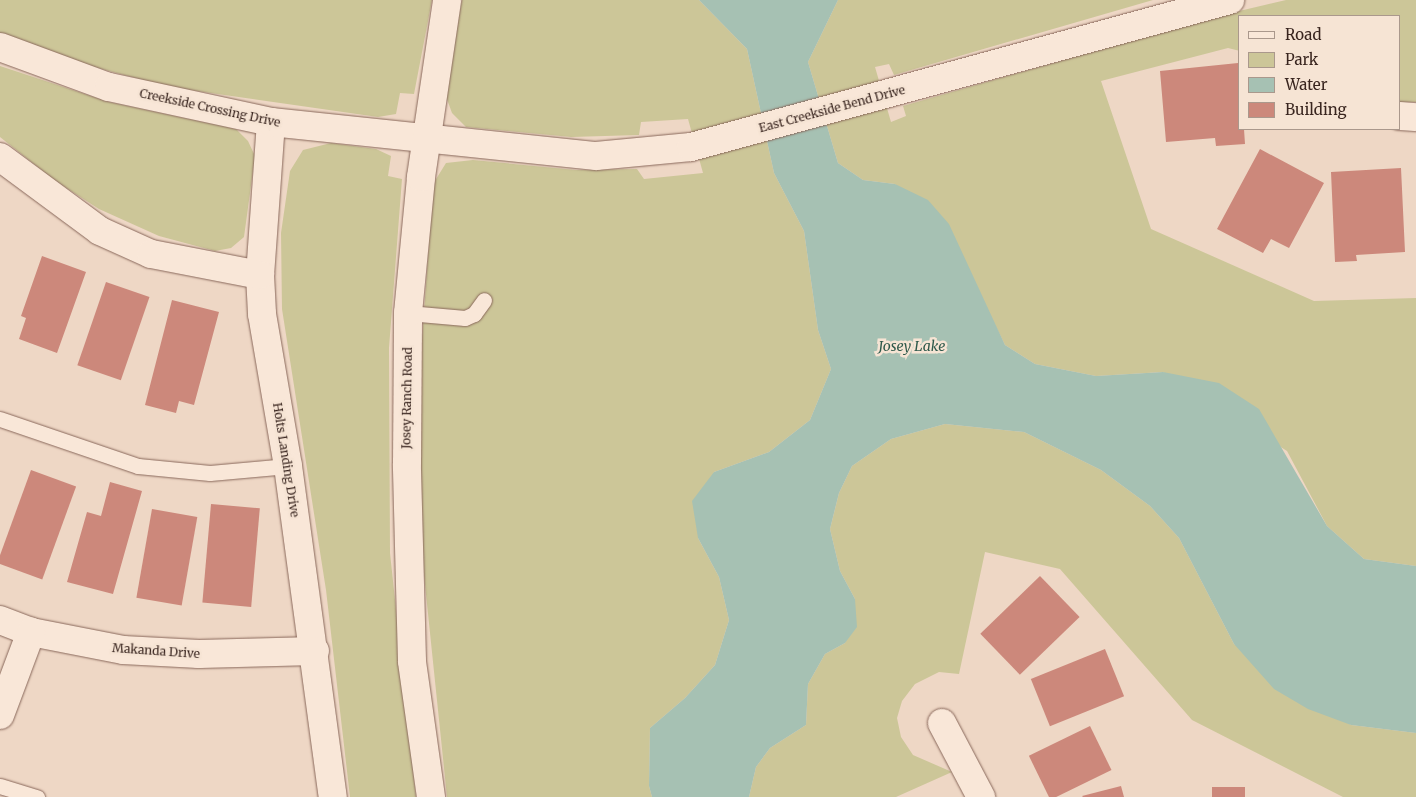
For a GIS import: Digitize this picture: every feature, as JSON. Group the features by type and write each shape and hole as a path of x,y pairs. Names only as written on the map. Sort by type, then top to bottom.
{"street":[{"name":"Josey Ranch Road","path":"431,797 412,661 407,464 408,313 427,136 447,0"},
{"name":"East Creekside Bend Drive","path":"427,136 501,148 596,156 691,147 1230,0"},
{"name":"Creekside Crossing Drive","path":"0,47 109,87 271,122 427,136"},
{"path":"1401,116 1416,117"},
{"name":"Holts Landing Drive","path":"271,122 260,275 315,651 333,797"},
{"path":"1,160 100,231 151,254 260,275"},
{"name":"Makanda Drive","path":"0,620 31,632 123,650 199,654 315,651"},
{"path":"0,715 31,632"},
{"path":"942,723 981,797"}],"lane":[{"path":"408,313 465,318 474,314 484,300"},
{"path":"0,419 147,468 210,473 288,466"},
{"path":"0,786 37,797"}],"green space":[{"path":"0,0 432,0 414,94 400,93 396,114 378,117 169,87 83,64 0,33"},
{"path":"462,0 699,0 747,49 774,173 804,231 818,330 831,369 810,420 769,452 714,472 698,538 719,577 729,620 715,665 685,698 650,728 649,786 652,797 447,797 421,546 417,412 433,184 446,163 473,160 576,170 637,169 644,179 703,173 688,119 641,122 639,135 571,137 466,127 452,113 444,91"},
{"path":"838,0 1153,0 894,75 889,64 875,67 891,122 906,116 903,106 1214,17 1286,0 1416,0 1416,102 1401,102 1401,15 1238,15 1238,50 1228,48 1101,81 1151,229 1314,301 1416,298 1416,566 1364,559 1327,526 1287,451 1163,372 1096,376 1035,364 1005,345 975,285 895,184 863,180 838,163 808,62"},
{"path":"0,66 109,102 236,129 248,141 255,156 244,237 231,248 215,251 159,236 99,209 54,180 0,137"},
{"path":"331,143 376,149 391,156 388,176 402,179 389,348 390,553 416,797 350,797 326,590 282,309 281,233 290,171 303,150"},
{"path":"945,424 1024,432 1101,470 1150,506 1179,538 1234,644 1351,725 1416,733 1416,797 1343,797 1192,720 1060,569 985,552 959,674 939,672 915,684 902,701 897,718 901,737 913,755 952,772 896,797 749,797 756,767 770,748 806,725 808,684 825,654 845,643 855,599 840,571 830,529 839,493 852,466 891,439"}],"water":[{"name":"Josey Lake","path":"699,0 838,0 808,62 838,163 863,180 895,184 928,200 949,224 1005,345 1035,364 1096,376 1163,372 1219,383 1259,409 1327,526 1364,559 1416,566 1416,733 1351,725 1308,709 1274,689 1234,644 1179,538 1150,506 1101,470 1024,432 945,424 891,439 852,466 839,493 830,529 840,571 855,599 857,627 845,643 825,654 808,684 806,725 770,748 756,767 749,797 652,797 649,786 650,728 685,698 715,665 729,620 719,577 698,538 692,501 714,472 769,452 810,420 831,369 818,330 804,231 774,173 747,49"}],"building":[{"path":"1238,63 1238,130 1244,130 1245,144 1216,146 1215,138 1166,142 1160,71"},
{"path":"1260,149 1324,183 1289,248 1271,239 1263,253 1217,229"},
{"path":"1401,168 1405,252 1356,255 1357,261 1335,262 1331,172"},
{"path":"42,256 86,272 57,353 19,339 26,318 21,316"},
{"path":"106,282 149,297 121,380 77,365"},
{"path":"172,300 219,312 194,405 179,401 176,413 145,405"},
{"path":"31,470 76,486 42,579 0,564 0,555"},
{"path":"110,482 142,491 113,594 67,582 87,512 101,516"},
{"path":"211,504 260,508 251,607 202,603"},
{"path":"152,509 197,517 182,606 136,598"},
{"path":"1040,576 1080,617 1020,675 980,634"},
{"path":"1105,649 1124,696 1050,726 1031,679"},
{"path":"1090,726 1111,770 1056,797 1049,797 1029,756"},
{"path":"1121,786 1124,797 1082,796"},
{"path":"1212,787 1245,787 1245,797 1212,797"}]}
